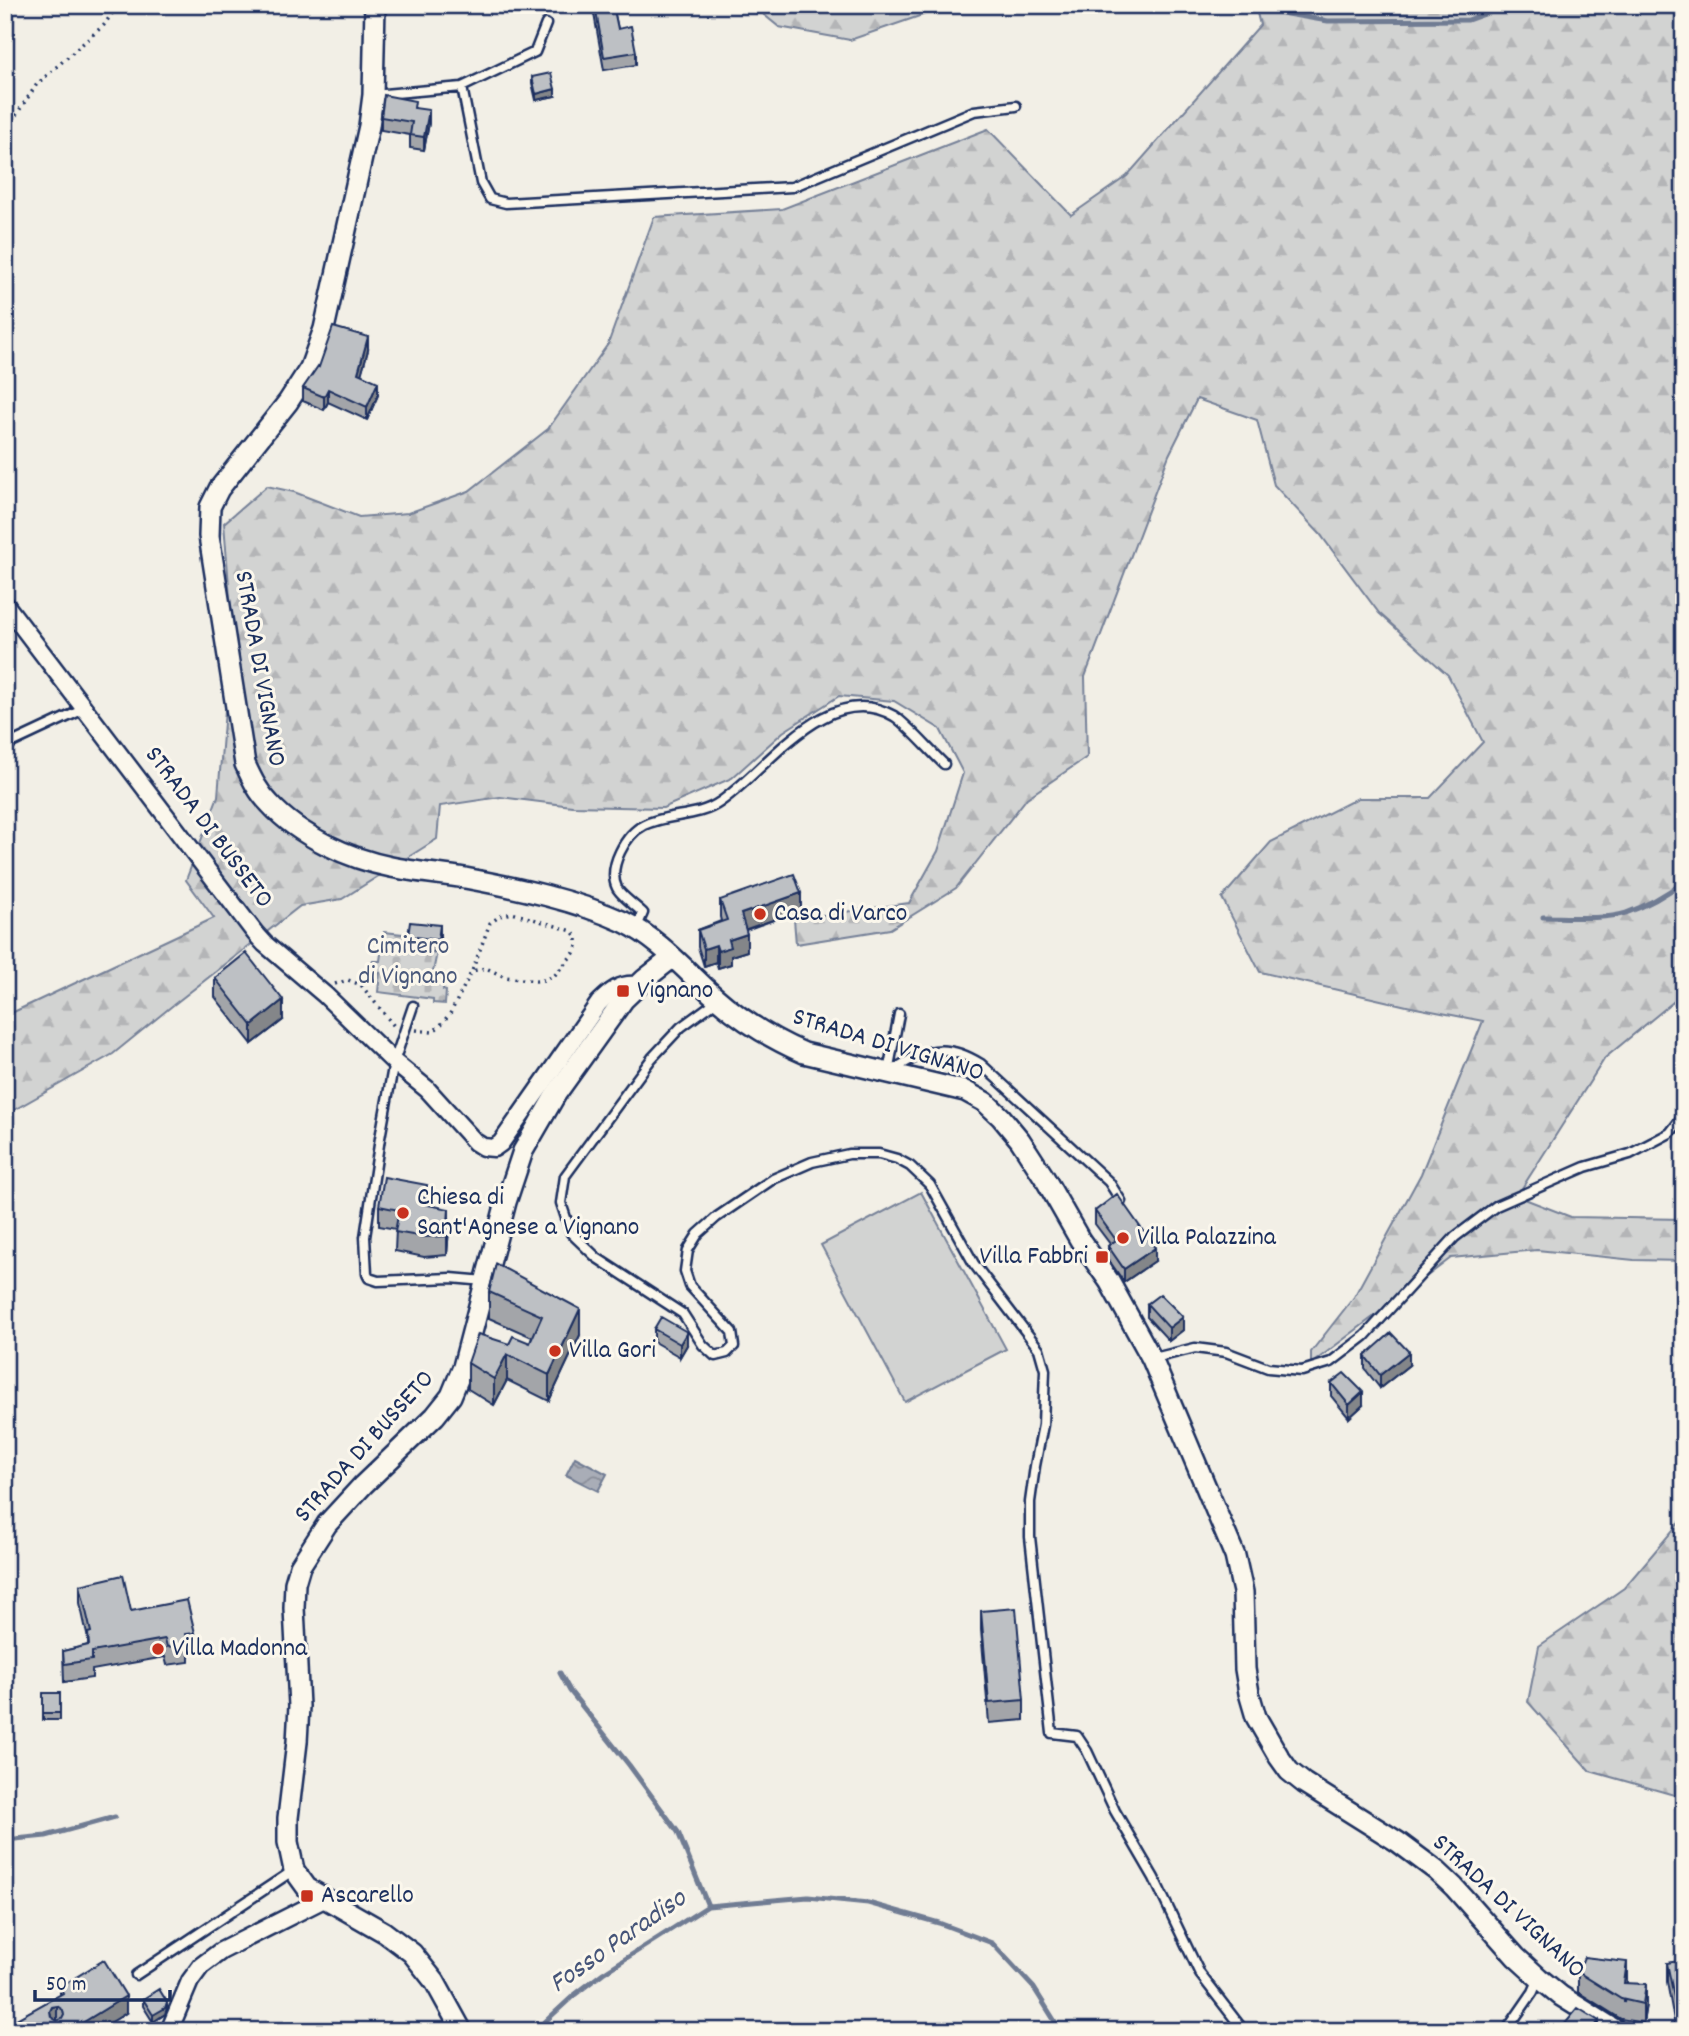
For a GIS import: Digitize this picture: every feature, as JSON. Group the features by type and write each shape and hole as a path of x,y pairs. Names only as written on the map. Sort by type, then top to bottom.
{"street":[{"name":"STRADA DI VIGNANO","path":"375,5 373,95 369,126 324,329 310,368 288,402 219,489 210,506 209,536 245,764 254,785 271,806 300,829 335,850 390,867 488,883 544,896 607,916 636,929 718,1000 782,1043 804,1053 965,1091 985,1102 1020,1140 1080,1240 1109,1281 1152,1359 1235,1556 1243,1592 1245,1669 1249,1693 1256,1717 1289,1772 1398,1842 1437,1871 1516,1957 1539,1978 1561,1996 1617,2031"},
{"name":"STRADA DI BUSSETO","path":"5,604 265,944 427,1089 475,1142 483,1147 494,1148 509,1134 599,1003 612,990 621,986 637,985"},
{"name":"STRADA DI BUSSETO","path":"295,1870 288,1842 288,1818 299,1706 294,1608 296,1575 309,1551 333,1518 363,1485 435,1416 451,1396 463,1367 515,1170 523,1151 556,1094 619,1005 637,985 672,958"},
{"path":"295,1870 307,1888 384,1932 412,1953 435,1982 462,2031"},
{"path":"169,2031 190,1981 201,1966 221,1951 324,1899"}],"lane":[{"path":"373,95 462,87 535,52 545,24"},
{"path":"462,87 481,183 490,199 506,203 792,187 974,111 1016,106"},
{"path":"636,929 643,913 617,889 614,872 619,849 643,825 699,812 719,803 797,734 830,714 855,708 877,709 896,717 944,764"},
{"path":"5,746 84,709"},
{"path":"718,1000 681,1027 652,1058 565,1176 561,1203 571,1233 597,1258 684,1314 703,1345 715,1356 727,1353 734,1346 732,1332 691,1286 685,1271 688,1250 698,1234 717,1217 774,1179 811,1162 849,1154 879,1154 897,1159 911,1166 930,1185 974,1264 1039,1349 1045,1370 1043,1425 1030,1503 1030,1537 1052,1733 1077,1735 1115,1811 1154,1878 1200,1974 1244,2031"},
{"path":"413,1006 394,1062 380,1138 367,1221 367,1274 369,1278 378,1281 451,1278 485,1281"},
{"path":"888,1072 899,1014"},
{"path":"888,1072 933,1050 947,1049 966,1055 981,1064 1109,1182 1127,1210"},
{"path":"1152,1359 1195,1348 1226,1352 1268,1368 1302,1371 1332,1362 1365,1336 1455,1237 1496,1206 1586,1167 1630,1154 1670,1133 1684,1115"},
{"path":"136,1975 295,1870"},
{"path":"1506,2031 1533,1992 1539,1978"}],"path":[{"path":"8,127 37,84 104,25 118,5"},
{"path":"5,92 10,108 5,142"},
{"path":"5,289 5,297"},
{"path":"406,1026 432,1032 440,1026 451,1012 472,971 489,923 500,916 512,914 530,918 572,932 577,938 574,953 554,976 545,980 505,977 486,968 472,971"},
{"path":"325,995 332,984 348,980 361,985 402,1037"}],"green space":[{"path":"752,5 944,5 934,11 850,40 779,27"},
{"path":"1255,5 1684,5 1684,993 1605,1058 1517,1196 1571,1217 1684,1219 1684,1261 1634,1260 1537,1250 1451,1258 1311,1364 1311,1352 1354,1297 1421,1174 1483,1021 1260,972 1222,898 1271,842 1358,798 1430,798 1483,742 1448,675 1379,613 1320,534 1274,485 1257,420 1197,399 1169,455 1085,677 1087,757 1027,798 956,888 890,929 796,944 794,919 909,903 938,851 963,773 940,729 894,701 839,696 783,732 732,778 663,808 572,806 500,797 440,806 437,839 342,899 300,906 113,1054 5,1115 5,1016 214,918 186,880 218,796 232,624 224,523 267,486 294,492 359,517 408,513 469,491 548,429 608,344 654,217 782,209 988,129 1071,215 1127,176 1260,25"},
{"name":"Cimitero di Vignano","path":"384,932 440,938 433,972 445,974 445,1004 433,1003 433,999 378,992 380,973 371,972 372,961 380,961"},
{"path":"921,1192 1006,1349 905,1402 821,1245"},
{"path":"1684,1517 1684,1796 1681,1797 1590,1771 1528,1702 1539,1646 1624,1588"}],"water":[{"path":"575,1457 607,1474 598,1491 566,1475"}],"building":[{"path":"595,5 613,5 618,29 631,26 636,52 604,57"},
{"path":"551,73 555,89 536,94 532,77"},
{"path":"384,95 415,101 414,108 429,110 424,137 410,135 412,122 381,117"},
{"path":"333,327 368,337 358,373 378,382 367,407 328,389 324,397 303,388 319,367"},
{"path":"794,874 801,893 741,914 747,934 729,940 731,947 718,951 716,945 704,949 698,930 727,920 720,900"},
{"path":"410,922 440,925 438,940 408,936"},
{"path":"246,953 283,1000 252,1025 215,978"},
{"path":"384,1177 427,1185 423,1204 449,1209 447,1236 424,1237 395,1232 399,1210 379,1206"},
{"name":"Villa Palazzina","path":"1117,1194 1155,1248 1124,1269 1108,1246 1116,1240 1095,1211"},
{"path":"496,1264 580,1309 549,1375 507,1354 494,1379 468,1363 478,1334 509,1344 513,1336 530,1343 542,1316 489,1292"},
{"path":"1160,1294 1183,1317 1169,1328 1147,1304"},
{"path":"661,1317 687,1332 680,1344 654,1329"},
{"path":"1391,1333 1409,1352 1380,1375 1365,1356"},
{"path":"1344,1373 1363,1392 1349,1405 1331,1383"},
{"path":"123,1575 131,1611 187,1600 195,1633 186,1634 189,1644 167,1647 165,1639 92,1652 92,1660 64,1664 63,1651 89,1645 88,1633 91,1632 80,1585"},
{"path":"1016,1608 1024,1700 989,1703 981,1611"},
{"path":"43,1693 60,1693 60,1713 43,1713"},
{"path":"1584,1957 1627,1962 1624,1983 1646,1984 1643,2004 1621,1999 1578,1972"},
{"path":"104,1960 126,1996 69,2031 21,2031 15,2020 63,1993 60,1987","holes":["57,2006 63,2010 62,2019 57,2021 51,2017 52,2007"]},
{"path":"1684,1960 1684,2011 1677,2012 1667,1963"},
{"path":"159,1989 167,2002 165,2008 153,2015 143,1999"},
{"path":"1578,2008 1599,2021 1591,2031 1559,2031"}],"waterway":[{"path":"881,11 905,5"},
{"path":"1256,5 1328,21 1468,20 1510,5"},
{"path":"1543,917 1597,917 1626,913 1656,899 1684,881"},
{"path":"560,1673 570,1691 678,1832 708,1906"},
{"path":"5,1840 46,1836 115,1817"},
{"name":"Fosso Paradiso","path":"535,2031 603,1973 708,1906 808,1897 868,1903 939,1923 992,1943 1034,1988 1061,2031"}],"place":[{"name":"Casa di Varco","path":"760,914"},
{"name":"Vignano","path":"623,991"},
{"name":"Chiesa di Sant'Agnese a Vignano","path":"403,1213"},
{"name":"Villa Palazzina","path":"1123,1238"},
{"name":"Villa Fabbri","path":"1102,1257"},
{"name":"Villa Gori","path":"555,1351"},
{"name":"Villa Madonna","path":"158,1649"},
{"name":"Ascarello","path":"307,1896"}]}
